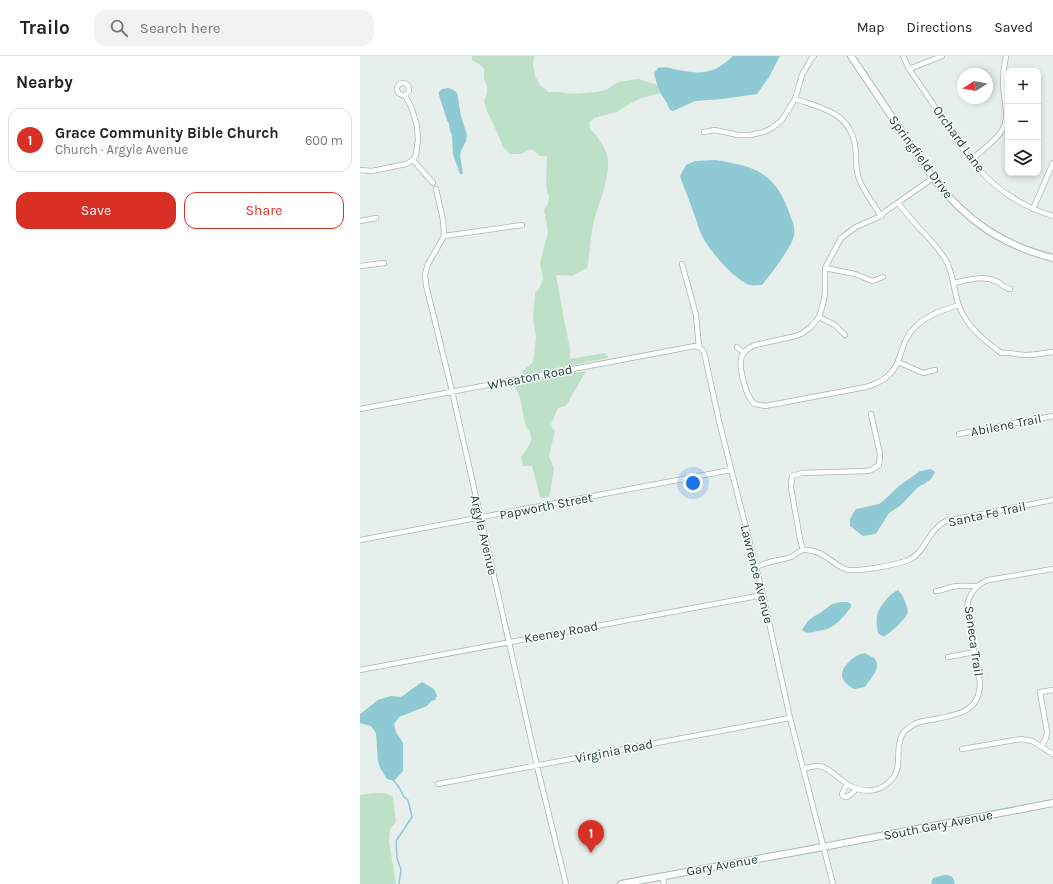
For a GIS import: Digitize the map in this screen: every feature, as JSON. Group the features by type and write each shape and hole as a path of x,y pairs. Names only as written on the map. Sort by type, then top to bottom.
{"main road":[{"name":"Springfield Drive","path":"851,56 933,178 958,207 994,235 1038,255 1053,258"},
{"name":"South Gary Avenue","path":"823,847 1053,803"},
{"name":"Gary Avenue","path":"621,884 823,847"}],"street":[{"path":"704,132 715,130 743,136 764,132 772,128 782,120 795,99 802,75 814,56"},
{"name":"Orchard Lane","path":"903,56 909,69 971,160 984,174 1012,198 1033,209 1053,216"},
{"path":"909,69 942,56"},
{"path":"971,160 1002,132 1006,116 1003,84 1006,56"},
{"path":"360,170 372,171 406,164 413,160 416,155 418,133 412,109 405,95"},
{"path":"795,99 822,107 841,117 852,133 855,146 858,178 881,216"},
{"path":"413,160 433,184"},
{"path":"1033,209 1053,163"},
{"path":"933,178 881,216 859,225 842,238 825,268 824,299 819,318 811,327 801,334 750,347 744,353 741,359 740,367 748,396 754,404 768,406 875,384 884,380 898,362 907,337 919,323 934,313 958,305"},
{"path":"436,189 443,220 444,236 522,225"},
{"path":"898,203 938,248 949,266 954,282 958,305 975,331 1001,353 1008,352 1036,355 1053,352"},
{"path":"360,221 376,218"},
{"name":"Argyle Avenue","path":"444,236 428,263 425,279 452,391 537,766 566,884"},
{"path":"360,266 384,263"},
{"name":"Lawrence Avenue","path":"682,264 696,315 699,347 704,352 731,470 763,595 790,718 833,884"},
{"path":"825,268 855,274 872,281 883,277"},
{"path":"954,282 986,279 997,281 1004,287 1010,289"},
{"path":"819,318 835,325 845,335"},
{"name":"Wheaton Road","path":"360,408 696,346 699,347"},
{"path":"738,347 744,353"},
{"path":"898,362 923,372 935,370"},
{"path":"755,567 789,558 803,550 791,488 792,476 802,473 867,471 878,466 880,454 871,414"},
{"name":"Abilene Trail","path":"959,434 1053,416"},
{"name":"Papworth Street","path":"360,540 731,470"},
{"name":"Santa Fe Trail","path":"803,550 815,551 823,554 842,567 850,570 860,570 901,562 910,559 917,554 937,526 946,521 1053,500"},
{"name":"Seneca Trail","path":"803,769 818,766 827,768 847,784 856,789 866,791 875,790 886,785 895,777 898,765 898,746 902,734 911,726 919,722 961,714 975,703 979,695 980,683 967,608 969,598 978,586 988,580 1053,569"},
{"path":"936,591 949,587 978,586"},
{"name":"Keeney Road","path":"360,670 763,595"},
{"path":"948,657 975,652"},
{"path":"1042,746 1047,732 1040,692 1053,690"},
{"name":"Virginia Road","path":"438,784 790,718"},
{"path":"962,749 1021,739 1032,741 1052,753"},
{"name":"Seneca Trail","path":"847,784 842,794 843,796 848,798 856,789"},
{"path":"662,876 664,884"}],"green space":[{"path":"472,56 534,56 533,64 535,76 540,85 549,92 570,94 596,92 606,90 618,82 638,79 658,85 660,93 639,99 617,112 594,118 589,123 590,129 600,140 607,154 608,172 593,225 587,268 572,276 556,275 570,349 570,359 604,353 609,357 607,358 522,375 521,372 533,362 536,337 533,317 535,293 540,287 543,278 540,263 548,232 544,210 548,203 549,197 546,182 547,156 540,156 532,149 520,154 510,154 503,147 484,101 487,93 487,86 484,79 484,69 472,60"},
{"path":"586,371 566,406 558,408 551,424 555,430 549,457 554,468 550,494 548,497 542,498 540,497 532,466 523,466 521,457 531,441 531,435 525,423 518,393 512,384"},
{"path":"385,793 393,797 396,822 390,829 389,841 396,884 360,884 360,795"}],"water":[{"path":"733,56 780,56 769,77 757,94 695,101 673,111 669,109 656,81 654,73 658,68 666,67 687,72 702,72 720,66"},
{"path":"449,88 457,93 461,116 467,135 460,155 463,174 460,174 453,154 452,135 439,95 439,92 442,89"},
{"path":"715,160 744,166 767,177 781,194 794,225 794,236 792,241 775,269 762,285 750,285 729,271 715,255 700,232 680,176 686,165 695,161"},
{"path":"931,469 935,472 931,479 918,487 900,506 889,513 875,534 863,536 850,526 850,519 856,509 879,504 899,486 920,471"},
{"path":"898,590 905,601 908,613 894,629 884,637 878,633 878,614 888,598"},
{"path":"848,602 851,604 851,607 832,627 811,633 807,633 802,630 808,621 813,617 832,604"},
{"path":"865,653 874,658 876,662 877,665 875,673 865,687 854,689 845,683 842,672 851,660 858,655"},
{"path":"422,682 434,689 437,696 435,700 431,701 427,706 399,717 394,724 396,732 403,743 403,771 394,781 387,779 380,768 378,761 376,733 371,726 360,723 360,714 378,700 391,696 401,697"},
{"path":"949,875 952,877 955,884 931,884 933,878"}],"waterway":[{"path":"394,781 404,797 408,800 412,817 396,841 397,858 401,870 399,884"}],"place":[{"name":"Grace Community Bible Church","path":"591,853"}]}
